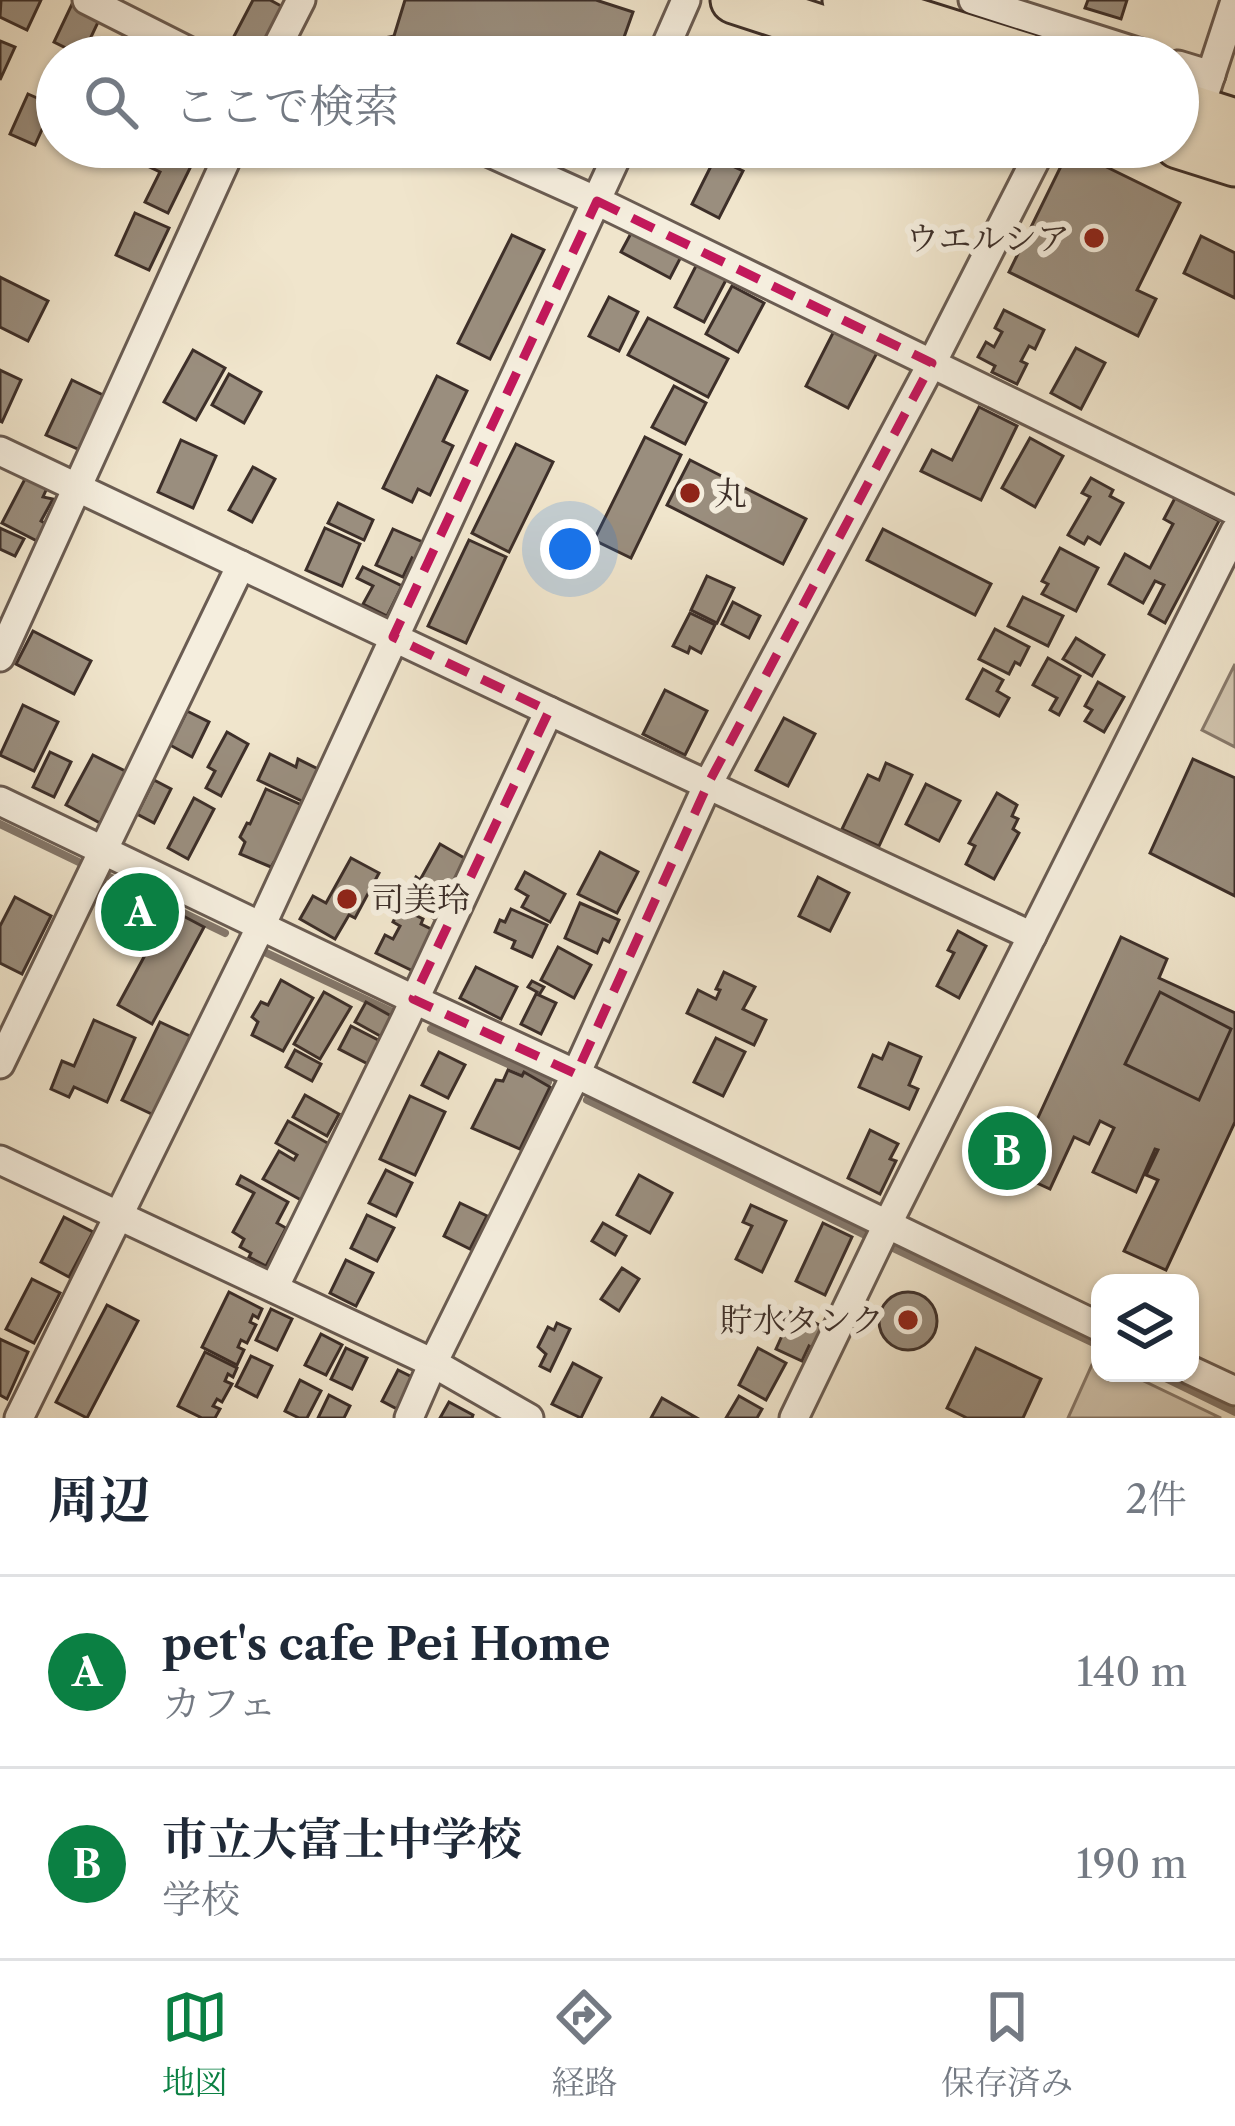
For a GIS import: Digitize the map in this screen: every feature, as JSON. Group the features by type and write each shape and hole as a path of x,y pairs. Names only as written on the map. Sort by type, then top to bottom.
{"highway":[{"path":"734,0 844,36"},
{"path":"847,0 961,36"},
{"path":"1200,111 1235,164"}],"street":[{"path":"87,0 158,36"},
{"path":"284,36 301,0"},
{"path":"670,36 686,0"},
{"path":"973,0 1087,36"},
{"path":"1200,111 1235,1"},
{"path":"0,658 223,168"},
{"path":"524,168 1235,511"},
{"path":"19,1418 261,926 612,168"},
{"path":"409,1418 576,1074 708,784 1031,168"},
{"path":"0,451 1032,936"},
{"path":"794,1418 1032,936 1224,581 1235,531"},
{"path":"0,1064 241,566"},
{"path":"274,1288 549,711"},
{"path":"0,801 1091,1323"},
{"path":"0,1160 433,1363 529,1418"},
{"path":"1199,1374 1235,1391"}],"highlighted area":[{"path":"597,201 932,363 708,784 576,1074 413,999 549,711 393,637"}],"shaded area":[{"path":"1235,664 1235,747 1202,730"},
{"path":"1091,1367 1091,1382 1146,1382 1221,1418 1068,1418"}],"building":[{"path":"1,0 41,0 27,30 0,17"},
{"path":"253,0 270,0 283,7 268,36 234,36"},
{"path":"405,0 596,0 633,12 624,36 394,36"},
{"path":"1088,0 1127,0 1121,19 1085,8"},
{"path":"73,2 101,16 92,36 57,36"},
{"path":"0,41 15,47 0,80"},
{"path":"28,94 36,98 35,145 10,134"},
{"path":"152,168 190,168 168,213 145,202 160,172"},
{"path":"710,168 743,171 719,218 692,204"},
{"name":"ウエルシア","path":"1060,168 1109,168 1180,203 1137,290 1156,299 1138,336 1009,272"},
{"path":"135,213 169,228 149,270 116,255"},
{"path":"636,224 685,249 670,278 621,252"},
{"path":"512,235 544,250 490,359 458,343"},
{"path":"1201,236 1235,253 1235,298 1184,273"},
{"path":"698,262 727,278 704,322 675,307"},
{"path":"0,277 48,301 28,341 0,327"},
{"path":"732,286 764,303 738,352 706,334"},
{"path":"609,297 638,312 619,351 589,336"},
{"path":"1004,310 1044,330 1035,349 1029,346 1021,361 1027,364 1017,384 992,372 995,366 978,357 986,342 994,347 1002,332 995,328"},
{"path":"648,318 728,359 708,397 628,355"},
{"path":"835,329 878,351 848,408 806,386"},
{"path":"1076,348 1105,363 1081,409 1051,393"},
{"path":"193,350 225,368 196,420 164,402"},
{"path":"0,370 21,380 2,422 0,421"},
{"path":"229,374 261,392 244,423 212,405"},
{"path":"437,376 467,391 443,441 453,446 430,495 418,489 412,502 383,488"},
{"path":"72,380 105,396 80,450 46,435"},
{"path":"674,386 706,403 685,444 652,427"},
{"path":"979,407 1017,426 981,500 921,471 932,450 952,460"},
{"path":"645,437 681,455 631,558 594,540"},
{"path":"1030,438 1063,456 1035,507 1002,488"},
{"path":"181,440 216,456 193,508 158,492"},
{"path":"516,444 553,462 509,552 472,533"},
{"path":"690,460 806,519 783,564 667,505"},
{"path":"253,467 275,479 252,522 229,510"},
{"path":"26,477 47,488 43,497 53,499 41,521 48,525 39,542 2,523"},
{"path":"1091,478 1113,490 1110,496 1123,503 1100,544 1088,537 1084,544 1068,535 1090,497 1082,493"},
{"path":"1175,498 1219,521 1165,623 1149,614 1164,585 1155,581 1143,603 1109,584 1125,554 1150,568 1173,524 1164,519"},
{"path":"338,503 373,520 364,540 328,523"},
{"path":"0,528 24,539 15,556 0,549"},
{"path":"325,528 360,544 342,586 306,570"},
{"path":"393,529 425,543 403,577 376,565"},
{"path":"883,529 991,584 975,615 867,560"},
{"path":"469,540 506,557 466,643 428,626"},
{"path":"1060,548 1098,568 1076,611 1042,594 1048,584 1042,581"},
{"path":"363,567 402,586 387,616 363,604 373,586 357,578"},
{"path":"707,576 734,588 717,623 691,610"},
{"path":"1023,597 1063,616 1048,646 1008,626"},
{"path":"733,602 760,616 749,638 722,624"},
{"path":"690,613 715,625 701,653 673,646"},
{"path":"995,629 1029,647 1009,674 979,659"},
{"path":"33,631 91,661 74,694 16,664"},
{"path":"1076,638 1104,655 1092,676 1063,659"},
{"path":"1048,658 1080,676 1059,715 1050,710 1057,698 1033,685"},
{"path":"983,669 1003,680 997,691 1009,698 999,716 967,699"},
{"path":"1098,682 1124,697 1104,732 1085,721 1092,710 1085,706"},
{"path":"665,690 707,711 685,755 643,734"},
{"path":"23,705 58,722 34,771 0,755"},
{"path":"187,711 209,722 192,757 170,745"},
{"path":"784,718 815,734 788,786 756,770"},
{"path":"227,732 248,744 221,796 206,788 215,771 208,767"},
{"path":"50,752 71,762 54,797 33,787"},
{"path":"270,754 296,767 298,759 320,770 304,802 258,780"},
{"path":"93,755 127,772 100,823 66,805"},
{"path":"1193,759 1235,778 1235,896 1150,853"},
{"path":"886,763 912,775 879,846 842,829 868,775 879,780"},
{"path":"154,780 171,789 154,823 137,814"},
{"path":"926,784 960,801 939,841 906,824"},
{"path":"266,789 304,806 278,862 271,867 240,854 245,842 240,837"},
{"path":"997,793 1017,805 1012,816 1018,819 1013,829 1019,833 994,879 966,864 975,846 969,843"},
{"path":"194,798 214,809 188,859 168,848"},
{"path":"440,844 466,859 462,874 433,918 407,902 414,889 410,887 416,877 420,880"},
{"path":"600,852 638,872 617,913 578,894"},
{"name":"司美玲","path":"351,858 379,873 355,918 349,915 335,939 300,919 313,896 326,903"},
{"path":"525,872 565,894 550,922 522,907 528,896 516,889"},
{"path":"818,877 849,893 830,931 799,916"},
{"path":"130,889 165,908 152,931 129,919 123,929 105,920 111,910 117,914"},
{"path":"15,897 51,916 22,974 0,963 0,926"},
{"path":"580,903 619,920 609,942 603,939 597,953 565,938"},
{"path":"170,909 204,927 152,1024 118,1005"},
{"path":"511,909 547,925 532,957 512,948 515,941 495,932"},
{"path":"407,911 433,930 413,971 376,953 385,935 393,939 400,926 393,922 398,912 405,915"},
{"path":"958,931 986,946 959,998 937,986 954,953 948,950"},
{"path":"1121,937 1167,959 1159,978 1235,1013 1235,1122 1166,1270 1124,1251 1158,1180 1146,1175 1158,1150 1136,1192 1093,1172 1114,1128 1100,1121 1089,1144 1074,1137 1050,1189 1013,1172"},
{"path":"558,947 591,965 574,998 541,980"},
{"path":"476,967 517,987 501,1019 460,998"},
{"path":"724,972 755,987 743,1009 766,1020 754,1045 687,1013 698,990 716,999"},
{"path":"281,980 313,998 283,1051 252,1035 258,1022 252,1017 261,1002 268,1005"},
{"path":"532,981 544,987 539,995 556,1003 541,1034 521,1024 537,992 528,987"},
{"path":"324,992 351,1007 320,1059 294,1044"},
{"path":"1160,992 1231,1029 1199,1100 1125,1064"},
{"path":"366,1002 393,1017 382,1037 355,1022"},
{"path":"94,1020 135,1038 107,1102 74,1087 69,1097 51,1089 62,1061 74,1066"},
{"path":"160,1022 194,1038 156,1116 122,1100"},
{"path":"351,1026 380,1041 368,1064 339,1049"},
{"path":"716,1038 745,1052 723,1096 694,1082"},
{"path":"889,1043 921,1057 909,1085 918,1089 909,1109 859,1087 873,1055 882,1059"},
{"path":"295,1050 321,1064 312,1081 286,1067"},
{"path":"439,1052 465,1065 448,1098 422,1085"},
{"path":"508,1070 522,1076 524,1072 550,1087 520,1149 472,1128 496,1080 503,1081"},
{"path":"305,1095 339,1114 327,1136 293,1117"},
{"path":"410,1096 445,1112 415,1175 380,1159"},
{"path":"288,1121 331,1145 301,1200 263,1179 279,1151 294,1160 297,1155 276,1143"},
{"path":"870,1130 898,1144 890,1159 896,1161 880,1194 848,1178"},
{"path":"386,1170 412,1183 396,1216 369,1203"},
{"path":"639,1175 672,1193 650,1233 617,1215"},
{"path":"241,1176 288,1202 277,1223 286,1228 266,1266 249,1257 251,1253 240,1247 244,1239 233,1232 254,1193 237,1184"},
{"path":"460,1203 487,1216 470,1249 444,1236"},
{"path":"751,1205 786,1221 762,1272 736,1259 752,1226 743,1222"},
{"path":"367,1215 394,1228 377,1261 351,1248"},
{"path":"64,1217 93,1232 69,1277 41,1262"},
{"path":"603,1223 626,1236 615,1255 592,1241"},
{"path":"823,1223 852,1237 825,1295 796,1281"},
{"path":"346,1260 373,1273 356,1306 330,1293"},
{"path":"622,1268 639,1279 619,1311 601,1299"},
{"path":"32,1279 60,1293 34,1343 6,1329"},
{"path":"229,1292 262,1309 258,1318 253,1315 250,1322 256,1325 247,1343 241,1340 238,1347 244,1350 237,1365 202,1347"},
{"name":"貯水タンク","path":"908,1292 928,1301 937,1321 928,1341 908,1350 888,1341 879,1321 888,1301"},
{"path":"107,1305 138,1321 87,1418 56,1402"},
{"path":"271,1309 292,1319 277,1350 256,1340"},
{"path":"788,1311 822,1326 802,1361 776,1349"},
{"path":"557,1323 570,1329 550,1371 540,1366 546,1354 538,1347 548,1327 554,1330"},
{"path":"321,1334 342,1345 326,1375 305,1365"},
{"path":"0,1339 28,1352 7,1399 0,1395"},
{"path":"346,1348 367,1358 352,1389 331,1379"},
{"path":"758,1348 786,1363 766,1400 739,1385"},
{"path":"976,1348 1041,1379 1023,1418 967,1418 947,1408"},
{"path":"205,1352 237,1368 233,1377 228,1374 225,1381 232,1384 222,1402 217,1399 213,1406 220,1409 215,1418 202,1418 178,1406"},
{"path":"251,1356 272,1366 257,1397 236,1386"},
{"path":"573,1363 601,1378 581,1418 552,1404"},
{"path":"398,1370 414,1378 397,1409 382,1401"},
{"path":"300,1380 321,1391 307,1418 285,1411"},
{"path":"329,1395 350,1406 344,1418 318,1418"},
{"path":"739,1396 762,1409 757,1418 726,1418"},
{"path":"662,1398 697,1418 651,1418"},
{"path":"449,1402 473,1415 472,1418 440,1418"}],"waterway":[{"path":"0,824 87,866"},
{"path":"97,871 225,933"},
{"path":"258,949 399,1015"},
{"path":"431,1029 548,1082"},
{"path":"587,1100 865,1235"},
{"path":"893,1248 1091,1342"},
{"path":"1173,1382 1235,1412"}],"place":[{"name":"ウエルシア","path":"1094,238"},
{"name":"丸","path":"690,493"},
{"name":"司美玲","path":"347,899"},
{"name":"pet's cafe Pei Home","path":"140,912"},
{"name":"市立大富士中学校","path":"1007,1151"},
{"name":"貯水タンク","path":"908,1320"}]}
